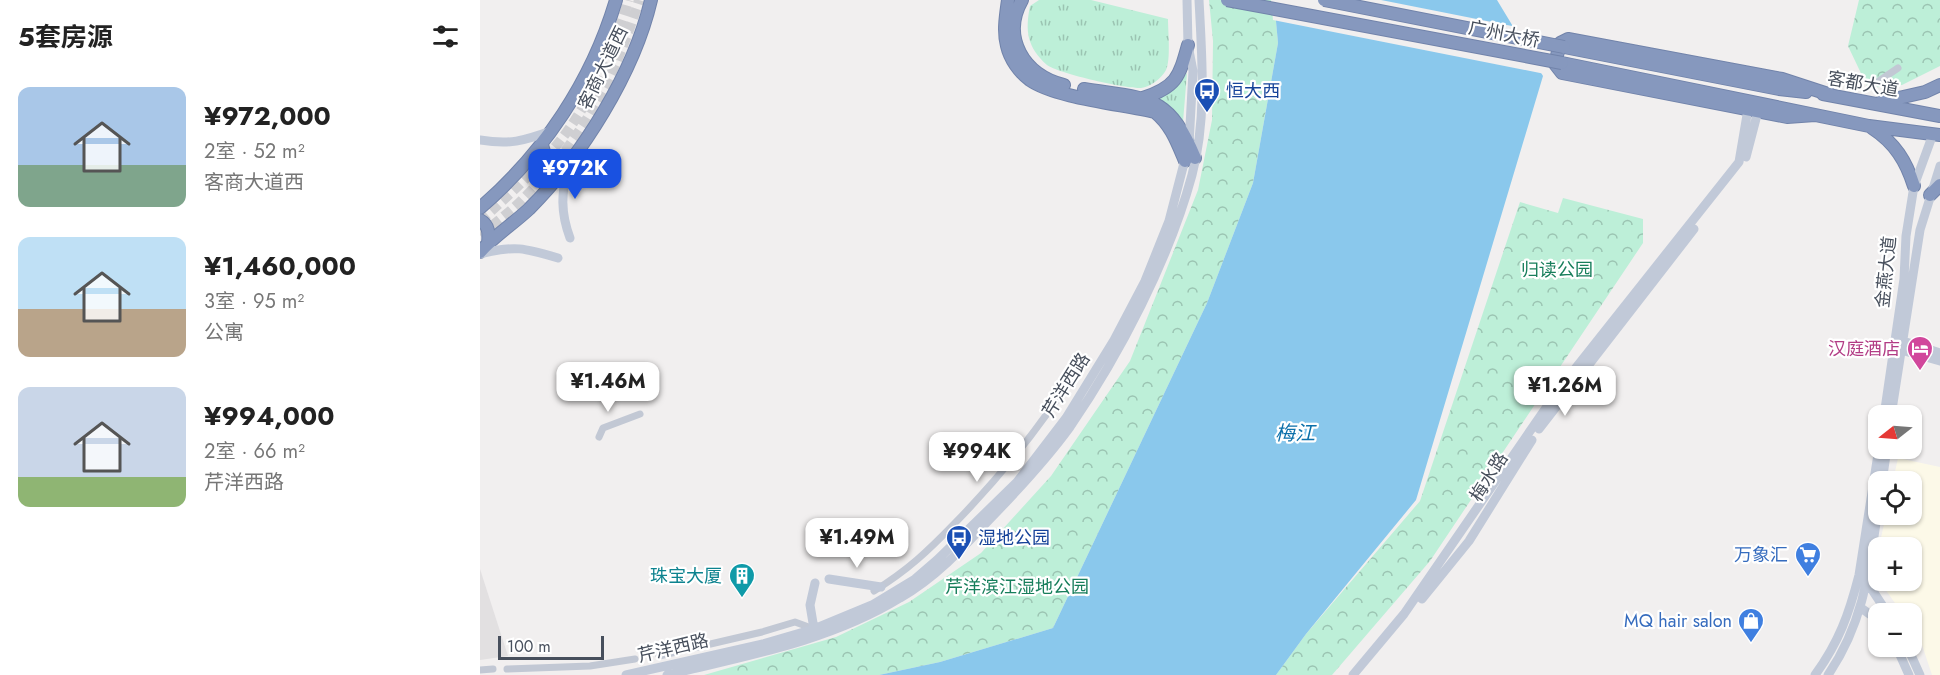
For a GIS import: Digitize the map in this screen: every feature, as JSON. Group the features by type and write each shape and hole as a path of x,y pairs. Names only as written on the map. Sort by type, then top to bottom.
{"highway":[{"path":"480,208 524,166 542,145 568,106 591,65 616,0"},
{"name":"客商大道西","path":"483,250 528,209 567,164 610,102 631,57 651,0"},
{"path":"1008,0 1004,30 1007,46 1012,59 1030,80 1058,92 1155,112 1165,120 1190,160"},
{"path":"1022,0 1016,10 1013,27 1014,41 1029,67 1056,84 1143,98 1162,107 1172,116 1189,144 1190,160"},
{"name":"广州大桥","path":"1227,0 1774,105 1815,115"},
{"name":"广州大桥","path":"1324,0 1779,89"},
{"path":"1831,95 1782,79 1568,39 1560,43 1555,64 1562,72 1786,117 1815,115 1869,126 1937,134"},
{"path":"1143,98 1162,92 1174,81 1181,70 1188,45"},
{"path":"1874,104 1925,92 1940,85"},
{"name":"客都大道","path":"1779,89 1831,95 1940,116"},
{"path":"1869,126 1883,135 1902,156 1914,186"},
{"path":"542,145 549,162 567,164"},
{"path":"1930,195 1940,185"},
{"path":"480,220 486,226 489,234 483,250"}],"main road":[{"name":"芹洋西路","path":"626,675 764,644 814,629 872,605 915,579 1017,482 1066,418 1114,340 1144,281 1168,221 1190,160 1200,123 1202,78 1199,0"},
{"path":"1187,3 1188,45 1193,71 1189,144"},
{"path":"1745,150 1753,110"},
{"path":"480,140 514,142 551,131"},
{"name":"金燕大道","path":"1886,405 1904,279 1906,236 1914,186 1937,134"},
{"name":"梅水路","path":"1353,675 1404,614 1559,389 1739,162 1745,150"},
{"name":"梅水路","path":"1359,675 1469,541 1539,429 1744,164 1745,150"},
{"name":"芹洋西路","path":"666,675 768,651 837,629 901,598 925,582 962,549 1027,481 1050,453 1107,367 1157,273 1192,174 1190,160"},
{"path":"567,164 561,196 564,221 570,238"},
{"name":"金燕大道","path":"1894,405 1917,247 1940,165"},
{"path":"1911,206 1926,209"},
{"path":"483,250 520,247 558,258"},
{"path":"1902,346 1940,353"},
{"path":"1902,346 1940,361"},
{"path":"1815,675 1827,659 1846,623 1859,575 1877,459"},
{"path":"830,579 878,589"},
{"path":"1828,675 1861,608 1868,582"},
{"path":"814,629 810,605 815,583"},
{"path":"1861,608 1868,613"},
{"path":"1901,657 1910,675"},
{"path":"1912,657 1920,675"}],"street":[{"path":"1876,83 1898,69"},
{"path":"878,589 914,564 989,489 1052,410 1076,371"},
{"path":"599,437 603,428 640,414"},
{"path":"659,656 795,622 814,629"},
{"path":"507,669 590,666 635,659"},
{"path":"480,670 493,669"}],"shaded area":[{"path":"1898,459 1940,467 1940,675 1932,675 1922,645 1922,603 1895,603 1886,591 1922,591 1922,537 1881,537 1884,525 1922,525 1922,471 1895,471"},
{"path":"480,569 508,656 480,660"}],"green space":[{"path":"1039,0 1091,0 1168,19 1169,53 1166,70 1162,76 1148,86 1133,88 1092,80 1047,65 1035,52 1028,31 1030,6"},
{"name":"芹洋滨江湿地公园","path":"1209,0 1274,0 1278,43 1253,183 1207,303 1053,628 940,662 879,675 704,675 836,637 909,602 981,553 1051,476 1130,361 1198,190 1212,120 1213,41"},
{"path":"1859,0 1940,0 1940,66 1902,85 1868,88 1848,46"},
{"path":"1187,73 1183,122 1174,110 1159,98 1174,88"},
{"name":"归读公园","path":"1563,198 1643,219 1643,243 1430,561 1332,675 1276,675 1306,634 1420,501 1520,202 1558,213"}],"water":[{"name":"梅江","path":"1274,0 1497,0 1543,76 1416,500 1306,634 1276,675 879,675 940,662 1053,628 1207,303 1253,183 1278,43"}],"pier":[{"path":"1271,0 1381,0 1517,27 1545,74 1273,20"}],"tunnel":[{"path":"480,221 537,167 567,132 599,77 616,38 628,0"},
{"path":"480,235 522,200 543,178 579,132 594,108 619,56 639,0"}],"place":[{"name":"恒大西","path":"1207,114"},
{"name":"汉庭酒店","path":"1920,372"},
{"name":"湿地公园","path":"959,561"},
{"name":"万象汇","path":"1808,578"},
{"name":"珠宝大厦","path":"742,599"},
{"name":"MQ hair salon","path":"1751,644"}]}
